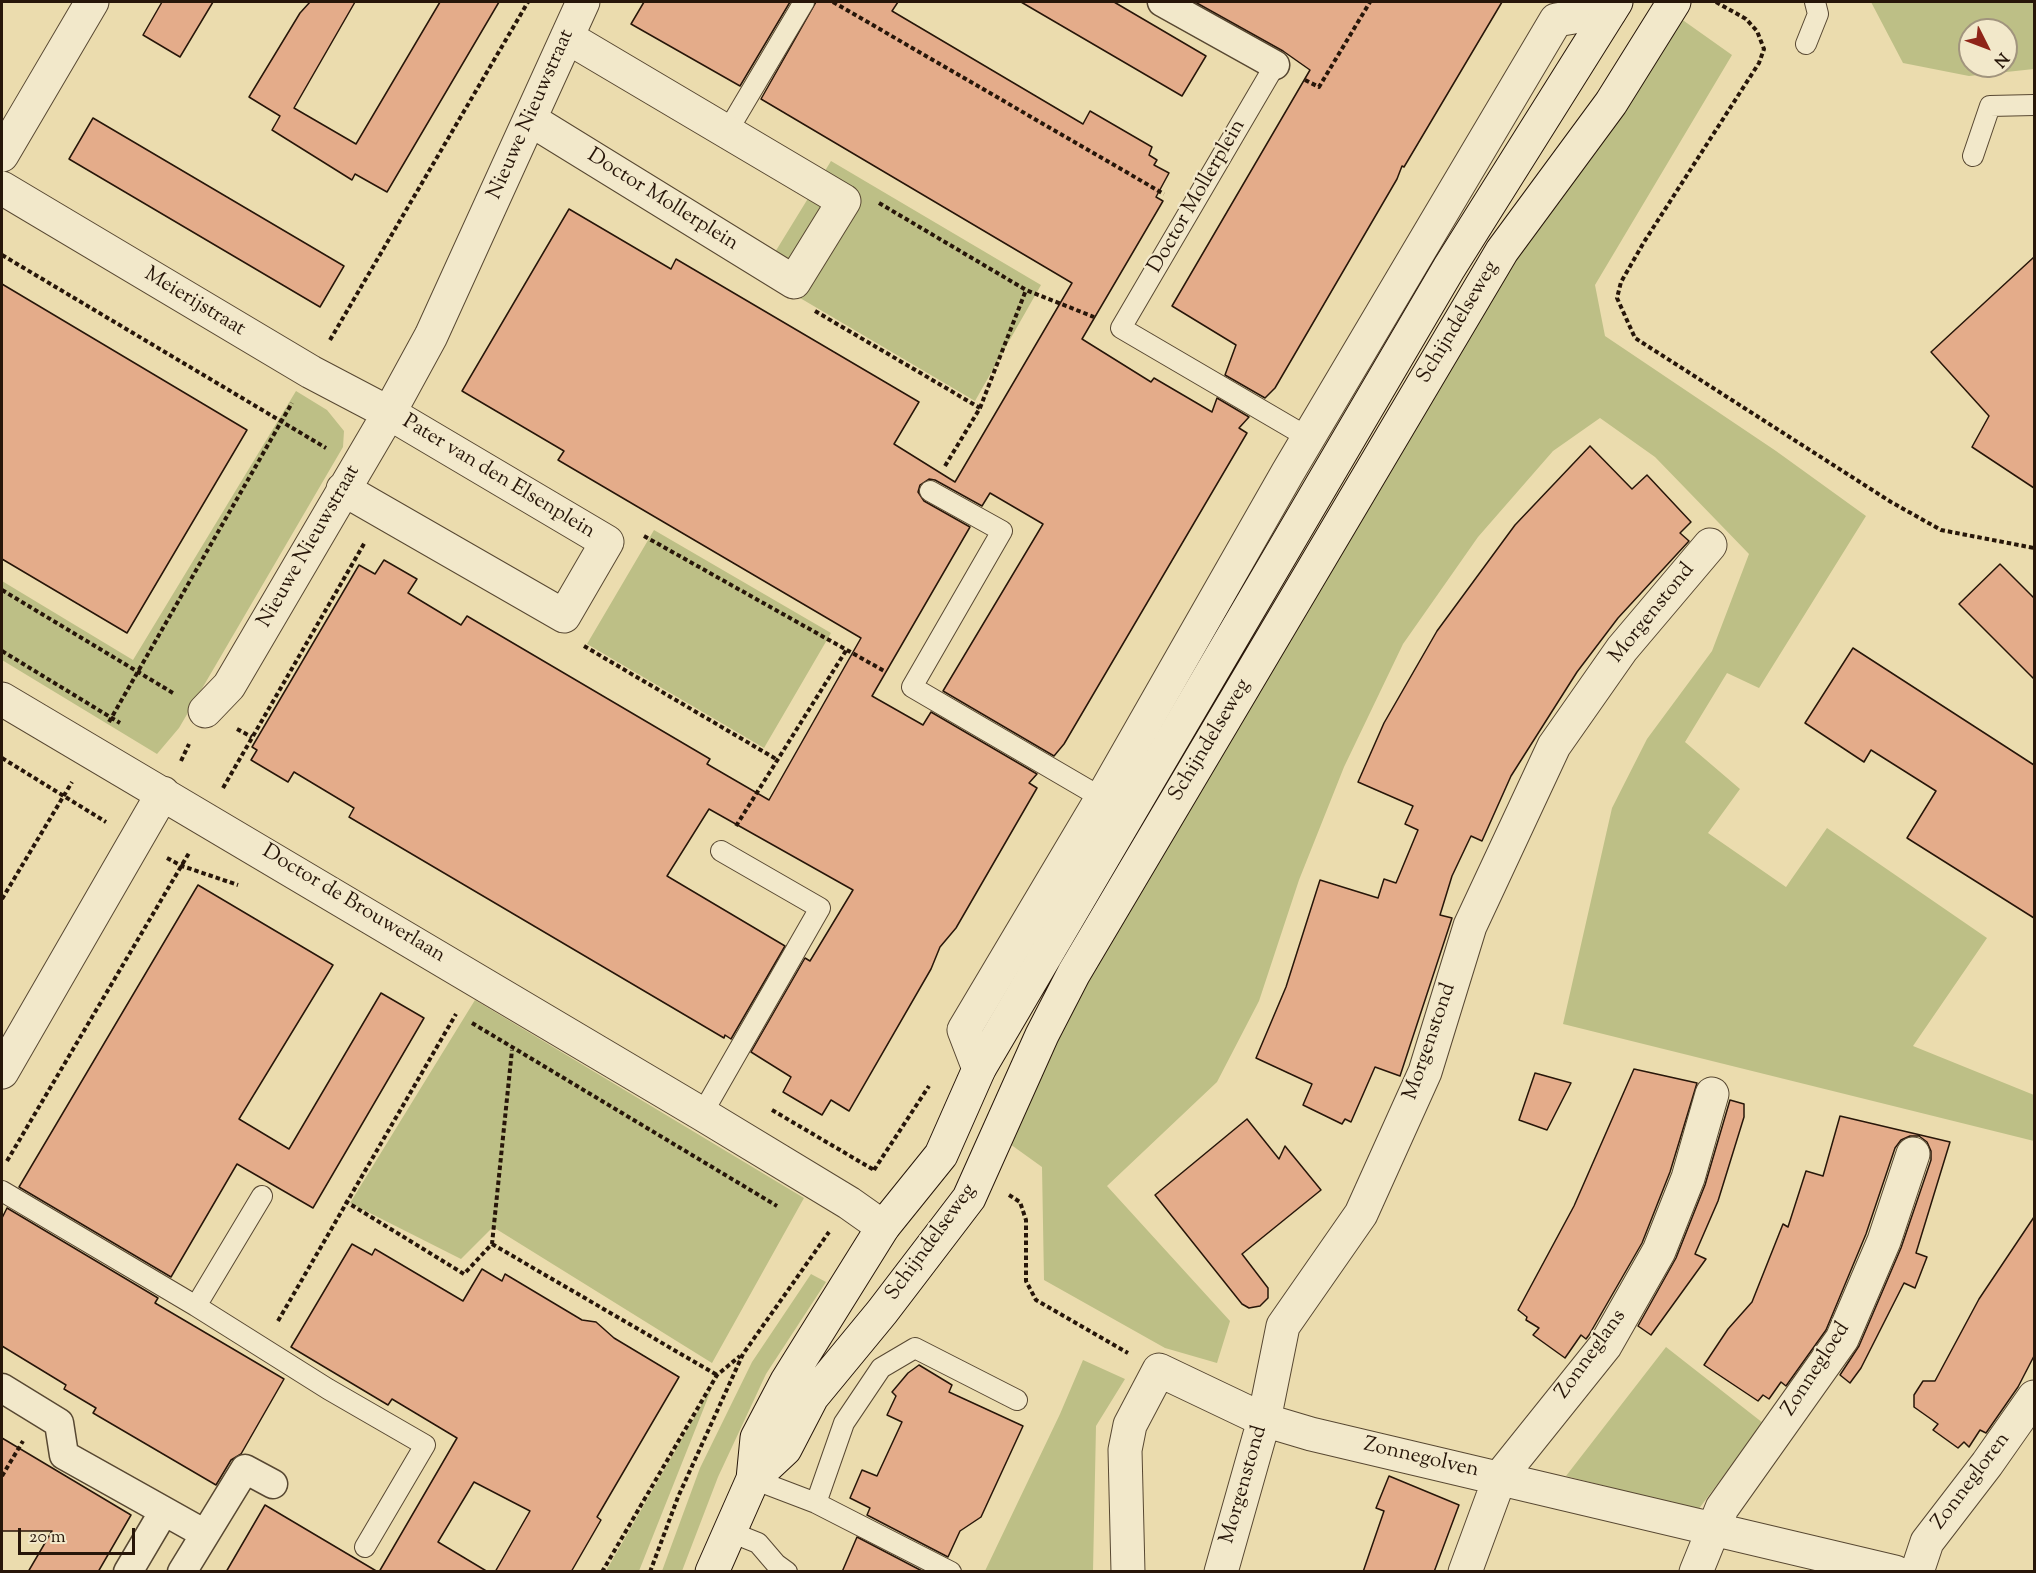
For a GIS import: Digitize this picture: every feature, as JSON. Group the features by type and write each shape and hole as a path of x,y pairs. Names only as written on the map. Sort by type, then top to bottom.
{"street":[{"path":"2,155 92,2"},
{"name":"Nieuwe Nieuwstraat","path":"206,711 229,686 389,413 431,336 583,2"},
{"path":"1162,2 1198,11 1275,65"},
{"name":"Schijndelseweg","path":"753,1479 785,1449 812,1397 882,1312 969,1198 1042,1035 1074,973 1502,251 1611,103 1674,2"},
{"name":"Schijndelseweg","path":"979,1069 964,1030 1556,20 1613,6"},
{"name":"Schijndelseweg","path":"712,1572 728,1531 753,1479 758,1438 787,1381 883,1227 941,1155 979,1069 1449,268 1613,6"},
{"path":"567,37 844,201 794,282"},
{"name":"Doctor Mollerplein","path":"531,120 794,282"},
{"name":"Meierijstraat","path":"2,188 312,372 389,413"},
{"name":"Pater van den Elsenplein","path":"389,413 608,542 564,616"},
{"path":"350,478 564,616"},
{"name":"Morgenstond","path":"1221,1572 1264,1420 1283,1326 1361,1214 1425,1072 1470,926 1554,746 1622,649 1710,545"},
{"name":"Doctor de Brouwerlaan","path":"2,699 849,1203 898,1239 903,1249 899,1260 883,1281 882,1312"},
{"path":"2,1072 163,793"},
{"name":"Zonneglans","path":"1465,1572 1500,1477 1605,1346 1659,1251 1688,1178 1712,1095"},
{"name":"Zonnegloed","path":"1696,1572 1722,1508 1842,1339 1884,1241 1912,1154"},
{"path":"1128,1572 1125,1450 1130,1425 1159,1370"},
{"name":"Zonnegolven","path":"1159,1370 1264,1420 1311,1434 1895,1572"},
{"path":"2,1388 59,1423 64,1455 205,1534"},
{"name":"Zonnegloren","path":"1917,1572 1927,1542 1987,1464 2034,1397"},
{"path":"182,1572 245,1469 273,1484"},
{"path":"128,1572 164,1511"}],"lane":[{"path":"727,132 804,2"},
{"path":"1806,44 1818,14 1815,2"},
{"name":"Doctor Mollerplein","path":"1121,328 1275,65"},
{"path":"1973,156 1990,106 2034,105"},
{"path":"1121,328 1309,438"},
{"path":"930,491 1002,531 912,687 1102,798"},
{"path":"702,1114 820,908 721,851"},
{"path":"2,1191 425,1445 365,1547"},
{"path":"196,1306 262,1196"},
{"path":"816,1503 844,1423 881,1368 915,1348 1017,1400"},
{"path":"753,1479 816,1503 951,1572"},
{"path":"728,1531 758,1543 776,1564 787,1572"}],"path":[{"path":"2,899 138,672 281,419 312,372 528,2"},
{"path":"833,2 1191,209"},
{"path":"1275,65 1319,87 1370,2"},
{"path":"1716,2 1746,19 1757,31 1764,49 1759,63 1644,242 1621,282 1617,298 1635,338 1891,502 1941,530 2034,548"},
{"path":"844,201 853,188 1026,290 1121,328"},
{"path":"2,255 281,419 350,478"},
{"path":"794,282 786,294 980,408"},
{"path":"930,491 980,408 1026,290"},
{"name":"Pater van den Elsenplein","path":"608,542 643,536 912,687"},
{"path":"2,590 252,737"},
{"path":"564,616 584,646 776,759"},
{"path":"721,851 776,759 847,649"},
{"path":"163,793 206,711"},
{"path":"2,758 182,866 246,890"},
{"path":"446,1008 512,1050 786,1211"},
{"path":"263,1348 345,1201 456,1014"},
{"path":"345,1201 464,1274 492,1244 512,1050"},
{"path":"650,1572 678,1497 743,1354 826,1235 901,1130 941,1155"},
{"path":"979,1178 1020,1202 1026,1220 1026,1281 1036,1300 1159,1370"},
{"path":"816,1229 826,1235"},
{"path":"492,1244 717,1375"},
{"path":"602,1572 717,1375 743,1354"},
{"path":"2,1476 40,1412"}],"green space":[{"path":"1871,2 2034,2 2034,69 2018,71 2018,18 1958,18 1958,74 1903,63"},
{"path":"1677,16 1732,55 1595,285 1605,336 1776,451 1866,516 1759,688 1727,673 1685,742 1740,789 1708,833 1786,887 1827,828 1987,938 1913,1046 2034,1095 2034,1141 1563,1024 1612,808 1647,739 1712,651 1749,554 1655,457 1600,418 1553,451 1478,537 1403,644 1344,767 1299,880 1259,1001 1217,1082 1107,1186 1230,1321 1217,1363 1165,1348 1044,1280 1042,1167 1010,1144 1058,1029 1395,442"},
{"path":"831,161 1041,285 975,401 761,275"},
{"path":"296,391 327,410 344,431 343,447 179,728 157,754 2,660 2,581 133,660"},
{"path":"654,530 831,633 764,748 587,644"},
{"path":"475,1000 804,1198 712,1363 493,1227 461,1259 350,1203"},
{"path":"811,1274 826,1282 766,1374 718,1477 682,1571 662,1571 700,1468 752,1362"},
{"path":"1666,1347 1763,1423 1698,1510 1566,1476"},
{"path":"1083,1360 1125,1379 1096,1426 1093,1571 985,1571 1060,1414"},
{"path":"713,1385 639,1571 606,1571"}],"building":[{"path":"162,2 213,2 180,57 143,35"},
{"path":"310,2 355,2 294,108 356,144 440,2 499,2 387,192 355,174 352,180 272,130 280,116 249,97 300,13"},
{"path":"644,2 790,2 740,86 631,24"},
{"path":"816,2 898,2 892,11 1083,124 1090,111 1152,147 1149,155 1157,160 1154,165 1169,173 1156,197 1163,201 1082,339 1151,382 1154,378 1212,412 1217,398 1249,417 1239,428 1247,433 1064,744 1054,756 943,691 1043,524 990,493 982,506 935,480 929,479 920,485 918,492 924,501 970,527 872,696 923,725 931,712 1037,774 1029,783 1037,788 956,928 940,947 931,969 849,1111 831,1100 822,1115 783,1092 791,1077 751,1052 805,958 810,961 853,890 709,809 667,876 785,946 731,1039 725,1035 724,1038 349,817 354,808 294,772 288,782 251,760 257,750 252,747 359,565 375,574 384,560 417,579 408,593 461,625 467,616 710,759 707,764 769,800 861,638 558,460 564,451 462,391 569,209 671,269 676,259 919,402 894,444 955,482 1072,283 761,99"},
{"path":"1021,2 1114,2 1206,56 1182,96"},
{"path":"1195,2 1502,2 1404,167 1402,166 1397,179 1275,388 1265,398 1225,375 1236,345 1172,306 1310,70 1283,51"},
{"path":"93,118 344,266 320,307 69,159"},
{"path":"2034,257 2034,488 1972,447 1989,416 1931,352"},
{"path":"2,284 247,430 127,633 2,559"},
{"path":"1590,446 1632,489 1647,475 1691,522 1680,533 1689,541 1618,618 1577,672 1511,776 1482,841 1471,836 1452,876 1440,915 1452,918 1400,1076 1375,1067 1351,1122 1345,1119 1342,1124 1303,1105 1312,1084 1256,1058 1286,987 1320,880 1378,898 1384,879 1396,883 1418,830 1405,824 1413,806 1358,782 1384,723 1437,631 1515,525"},
{"path":"2000,564 2034,598 2034,679 1959,604"},
{"path":"1853,648 2034,765 2034,918 1907,838 1936,791 1871,750 1864,762 1805,723"},
{"path":"198,885 333,965 239,1119 289,1149 381,993 424,1018 313,1208 237,1164 171,1277 19,1187"},
{"path":"1634,1069 1697,1083 1670,1172 1642,1243 1589,1335 1586,1339 1581,1335 1565,1358 1533,1335 1539,1328 1526,1320 1527,1317 1518,1310 1574,1206"},
{"path":"1535,1073 1571,1083 1547,1130 1519,1120"},
{"path":"1730,1100 1744,1104 1744,1117 1718,1201 1695,1254 1706,1259 1651,1335 1638,1326 1676,1258 1705,1185"},
{"path":"1840,1116 1950,1142 1916,1253 1927,1257 1915,1288 1904,1283 1861,1368 1850,1383 1840,1375 1859,1346 1901,1248 1931,1160 1931,1151 1927,1142 1919,1136 1910,1136 1901,1140 1895,1148 1866,1234 1826,1330 1786,1386 1781,1382 1769,1399 1763,1395 1758,1401 1704,1365 1728,1329 1752,1302 1783,1224 1788,1227 1806,1171 1823,1176"},
{"path":"1247,1119 1279,1159 1285,1146 1321,1190 1242,1254 1268,1288 1268,1298 1260,1306 1249,1308 1242,1304 1155,1195"},
{"path":"7,1208 158,1298 155,1303 284,1379 241,1454 231,1460 216,1485 93,1413 96,1408 64,1389 66,1385 2,1346 2,1218"},
{"path":"2034,1217 2034,1356 2018,1387 1986,1433 1980,1430 1969,1447 1964,1442 1958,1448 1933,1430 1938,1424 1914,1407 1914,1395 1923,1381 1935,1381 1979,1299"},
{"path":"352,1244 372,1255 375,1249 463,1301 482,1269 502,1281 505,1274 582,1320 596,1322 614,1338 679,1377 597,1517 601,1520 571,1572 495,1572 530,1511 474,1482 438,1542 488,1572 379,1572 457,1438 392,1399 388,1405 291,1347"},
{"path":"919,1365 952,1385 949,1392 1023,1426 981,1517 960,1531 948,1557 867,1515 870,1508 850,1498 862,1470 877,1476 902,1422 887,1415 896,1396 892,1392 908,1373"},
{"path":"2,1438 131,1515 98,1572 28,1572 52,1531 2,1531"},
{"path":"1389,1476 1459,1505 1434,1572 1363,1572 1384,1511 1376,1508"},
{"path":"265,1505 378,1572 226,1572"},
{"path":"857,1537 924,1572 842,1572"}]}
